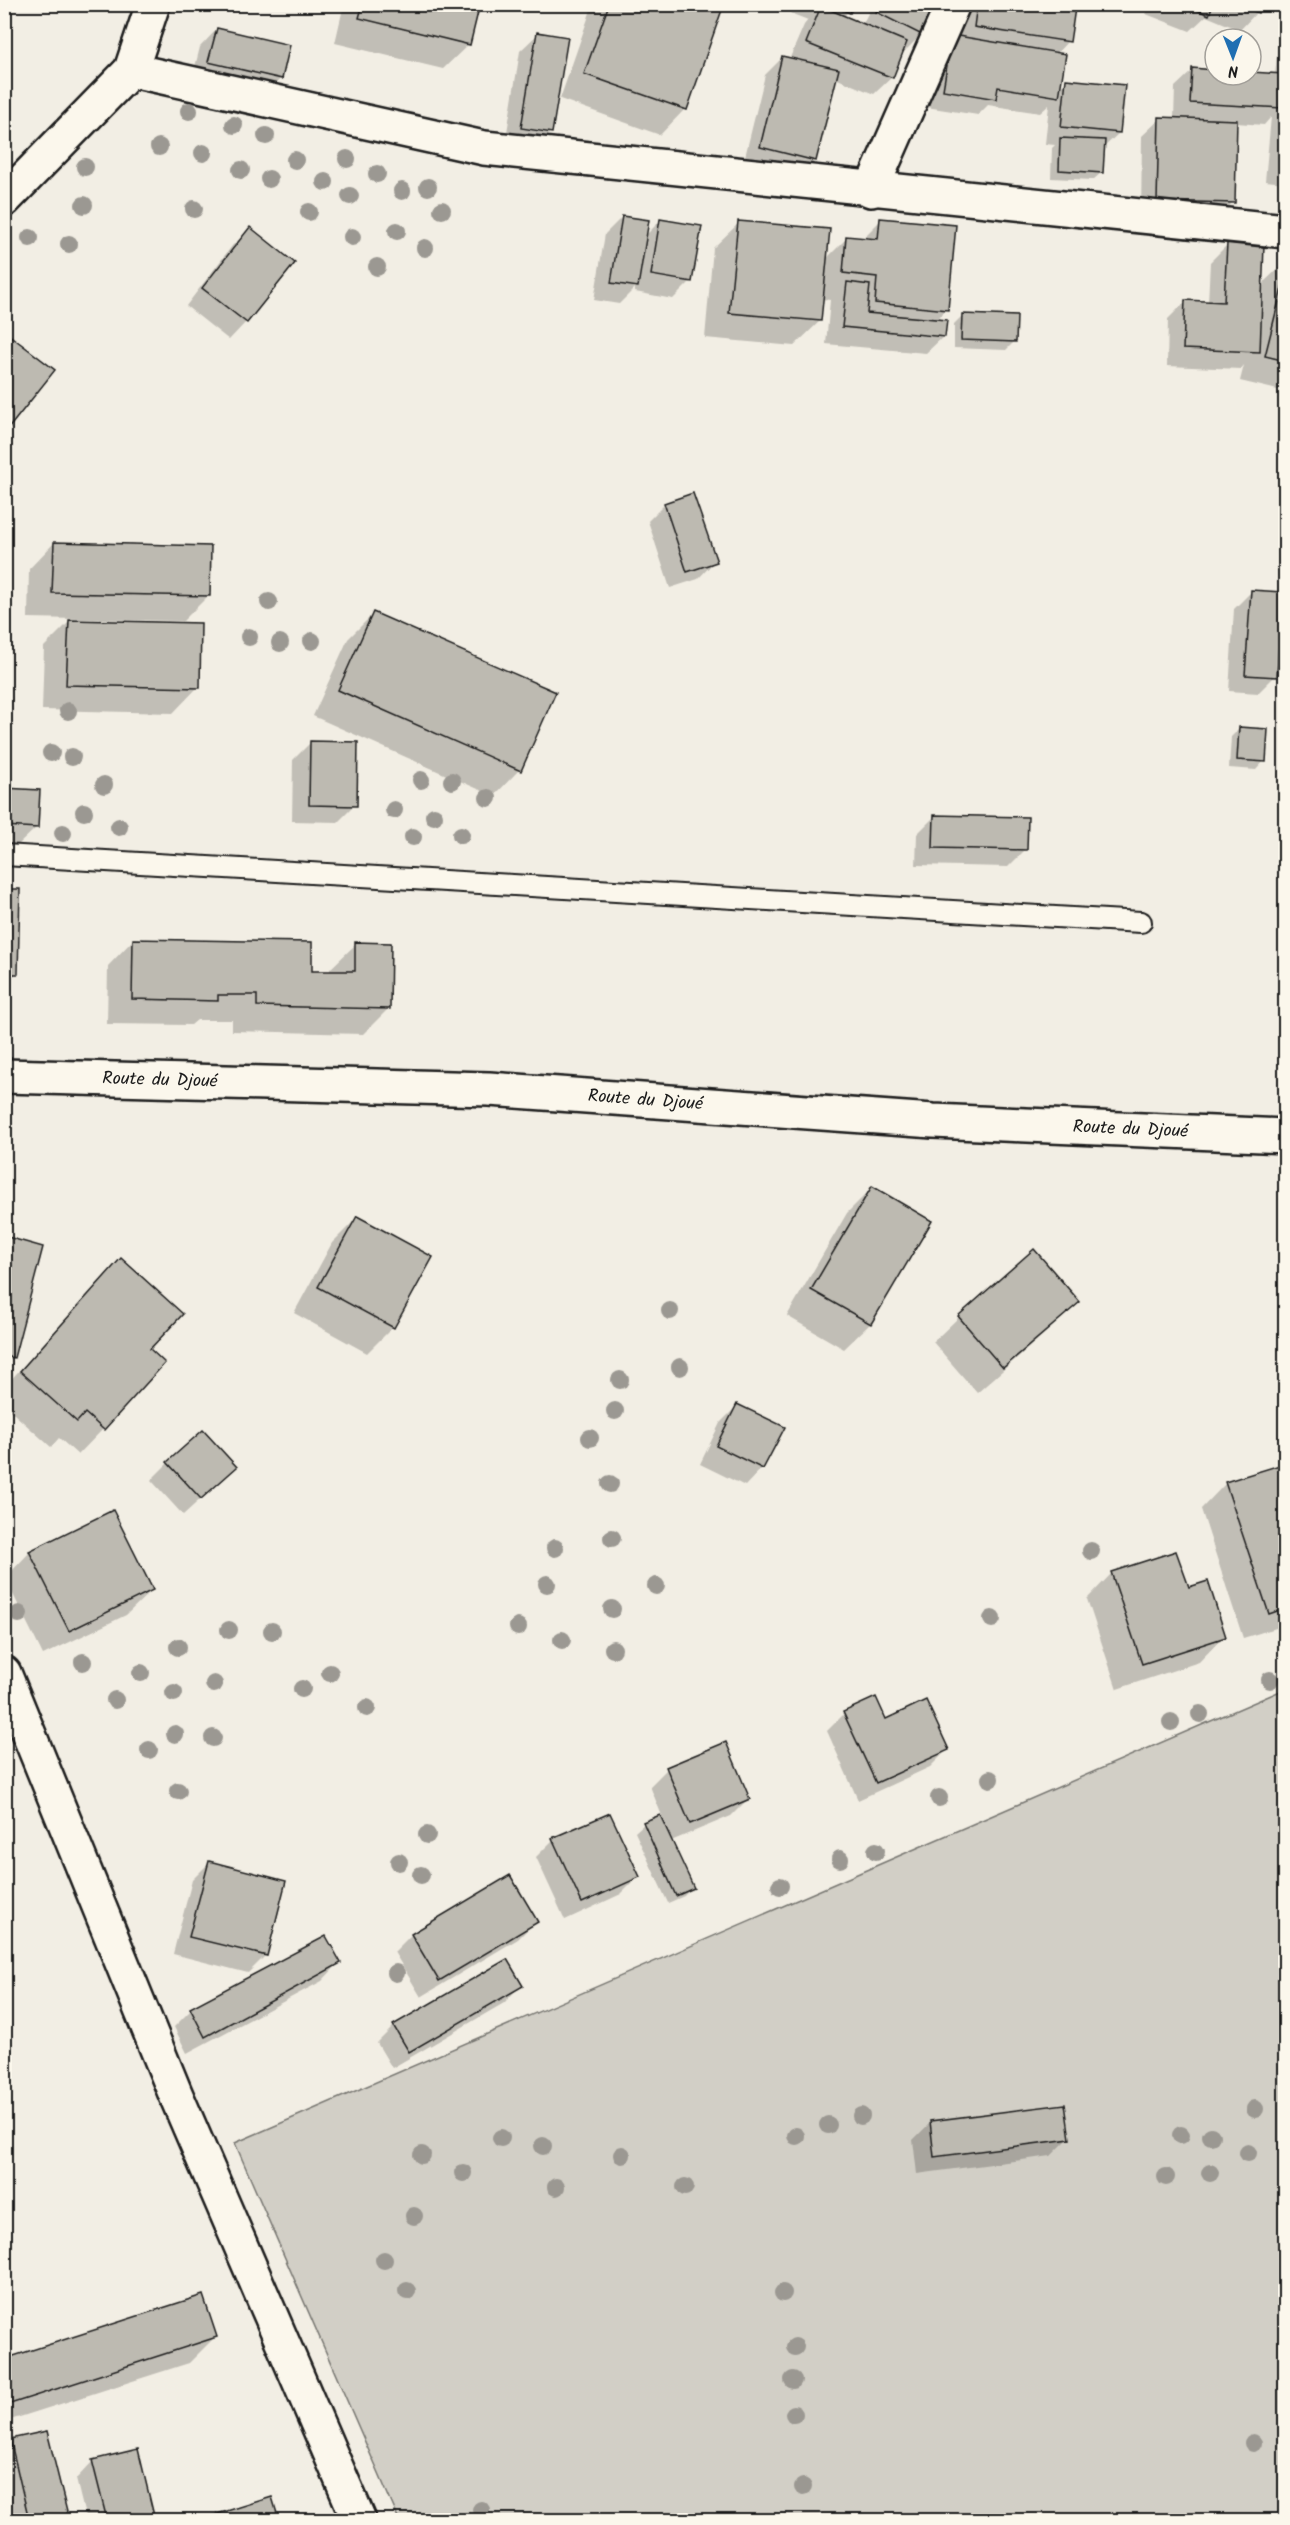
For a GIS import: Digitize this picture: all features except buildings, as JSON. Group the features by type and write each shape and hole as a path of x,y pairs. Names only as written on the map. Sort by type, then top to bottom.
{"street":[{"path":"4,200 131,70 153,4"},
{"path":"871,190 952,4"},
{"path":"131,70 484,148 871,190 1286,231"},
{"name":"Route du Djoué","path":"4,1076 489,1089 933,1121 1286,1136"},
{"path":"4,1672 175,2093 359,2520"}],"lane":[{"path":"4,855 1141,922"}],"shaded area":[{"path":"1285,1689 1285,2520 399,2520 235,2143"}]}
